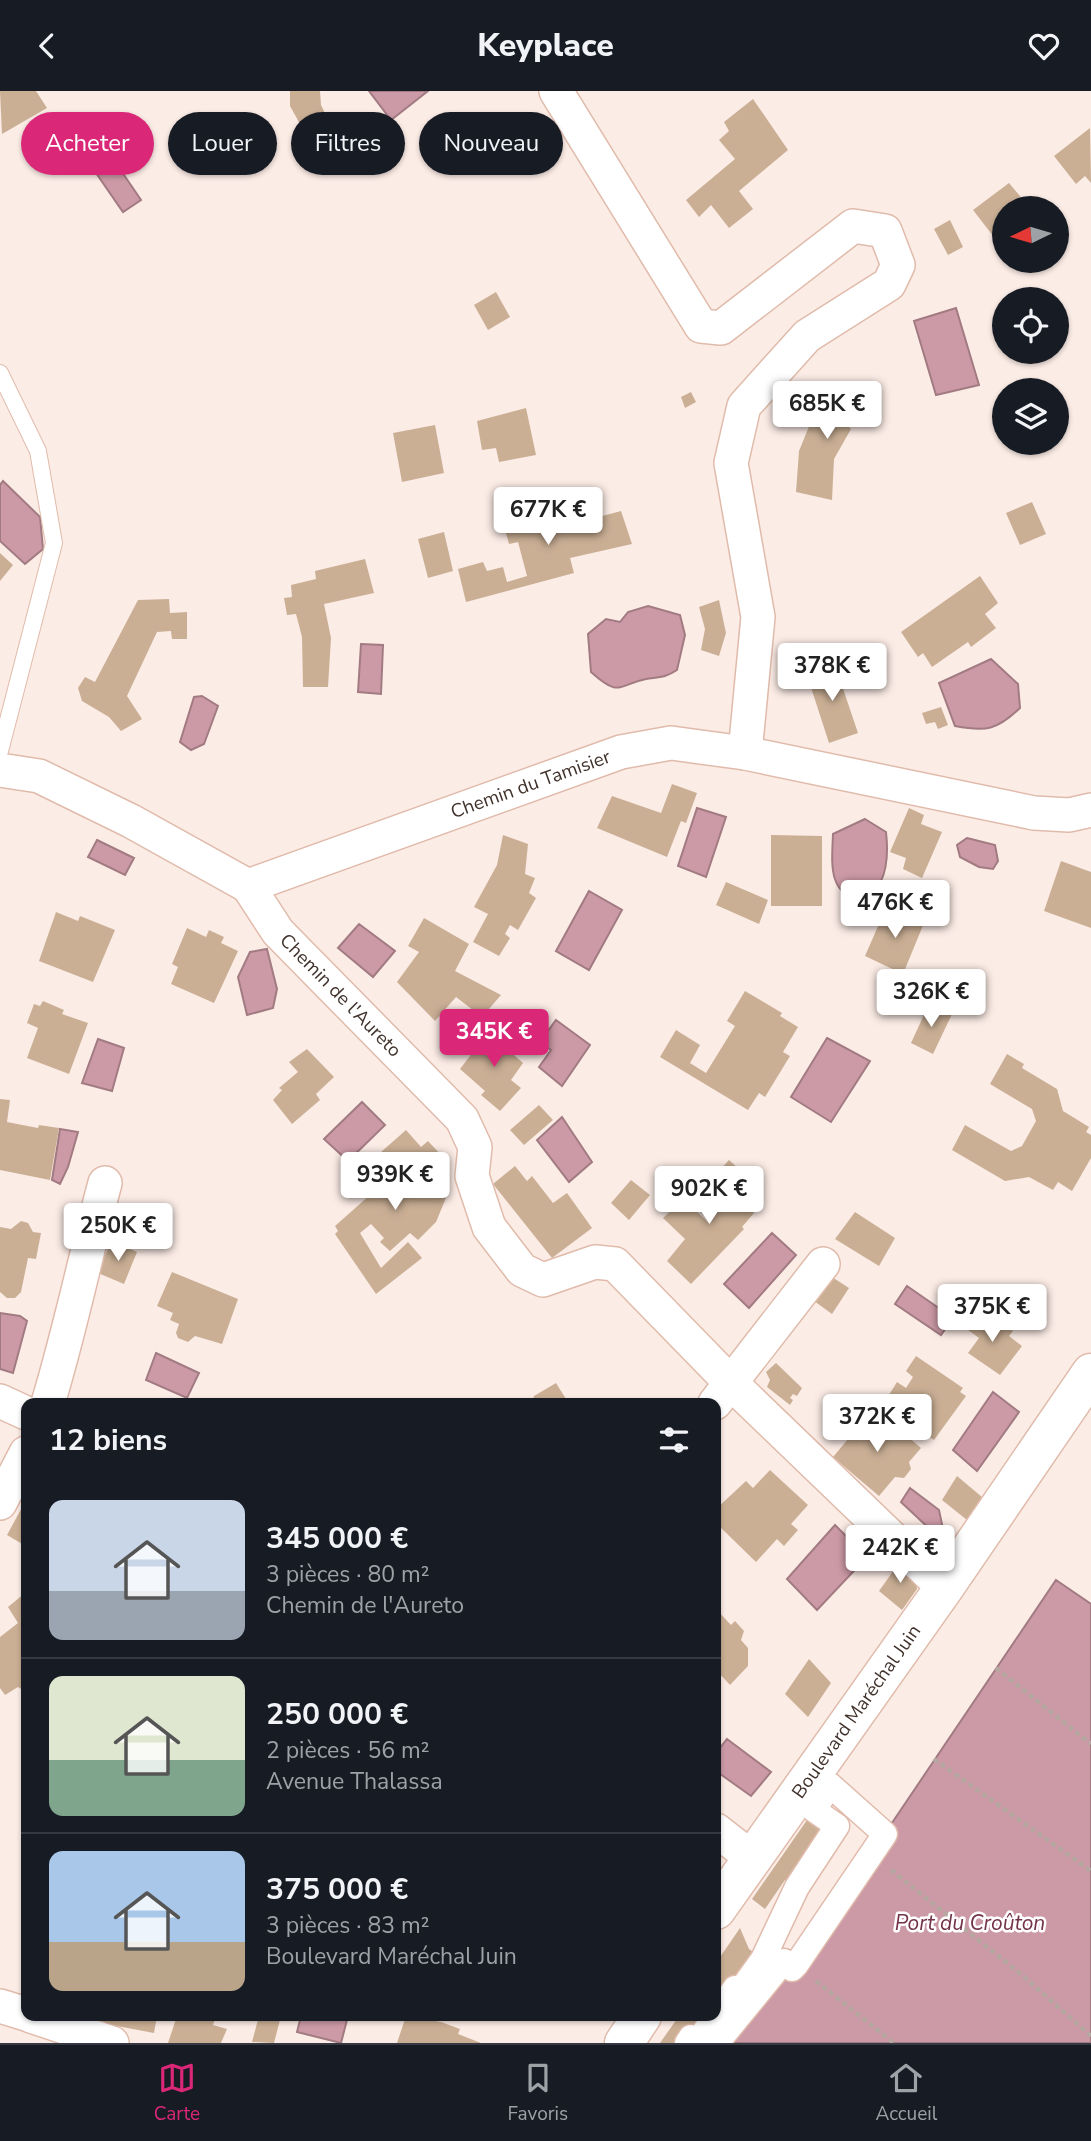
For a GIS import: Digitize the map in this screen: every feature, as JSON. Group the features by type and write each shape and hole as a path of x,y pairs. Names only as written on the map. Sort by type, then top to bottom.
{"street":[{"path":"556,91 701,326 721,328 853,226 885,231 898,265 889,283 807,336 744,406 731,463 758,617 745,753"},
{"name":"Chemin du Tamisier","path":"248,886 621,752 671,743 745,753 1034,813 1069,815 1091,810"},
{"path":"0,770 39,776 131,821 248,886"},
{"name":"Chemin de l'Aureto","path":"248,886 278,932 462,1119 475,1147 472,1176 489,1227 522,1269 543,1280 595,1262 615,1264 723,1393 944,1588"},
{"path":"49,1398 69,1332 79,1279 105,1183"},
{"path":"723,1393 823,1264"},
{"name":"Boulevard Maréchal Juin","path":"721,1903 944,1588 1091,1373"},
{"path":"0,1401 21,1411"},
{"path":"0,1503 21,1463"},
{"path":"717,2043 784,1961 792,1969 796,1965 885,1834 830,1785 814,1810 837,1826 797,1887 763,1959 740,1991 735,1988 721,2008"},
{"path":"721,1834 752,1859"},
{"path":"0,2006 21,2013"},
{"path":"47,2021 112,2043"},
{"path":"625,2043 639,2021"},
{"path":"687,2043 691,2037 698,2041 712,2021"}],"lane":[{"path":"0,373 38,451 54,543 0,751"}],"path":[{"path":"996,1668 1091,1744"},
{"path":"934,1759 1091,1871"},
{"path":"872,1854 1022,1975 1091,2036"},
{"path":"796,1965 894,2043"}],"water":[{"path":"369,91 428,91 401,112 385,112"},
{"path":"97,175 124,175 141,200 123,212"},
{"path":"956,308 979,385 936,395 914,321"},
{"path":"3,481 40,517 43,549 25,564 0,541 0,485"},
{"path":"648,606 680,615 685,635 677,670 665,676 618,687 608,685 591,672 588,634 606,619 620,622 628,612"},
{"path":"361,644 383,645 381,694 358,692"},
{"path":"991,659 1018,684 1020,708 998,725 983,729 955,726 939,683"},
{"path":"202,696 218,706 204,744 191,750 180,742 194,697"},
{"path":"697,808 726,817 706,877 678,866"},
{"path":"865,819 886,832 887,852 884,871 877,888 862,901 843,892 837,884 833,866 833,834"},
{"path":"967,838 995,845 998,861 993,869 979,867 960,857 957,845"},
{"path":"97,840 134,858 125,875 88,857"},
{"path":"589,891 622,910 589,970 556,951"},
{"path":"359,924 395,951 373,977 338,948"},
{"path":"267,949 277,989 273,1008 247,1015 238,977 250,952"},
{"path":"556,1020 590,1045 562,1086 539,1067 551,1050 540,1042"},
{"path":"827,1038 870,1061 831,1122 791,1097"},
{"path":"98,1039 124,1048 112,1091 82,1083"},
{"path":"362,1102 385,1125 348,1161 324,1139"},
{"path":"562,1117 592,1162 569,1182 537,1140"},
{"path":"60,1129 78,1132 60,1184 52,1180"},
{"path":"772,1233 796,1255 749,1308 724,1284"},
{"path":"907,1286 953,1318 941,1335 895,1304"},
{"path":"0,1313 20,1316 27,1321 13,1373 0,1369"},
{"path":"156,1353 199,1373 187,1398 146,1380"},
{"path":"993,1392 1019,1412 977,1471 953,1450"},
{"path":"910,1488 939,1510 943,1529 934,1533 901,1502"},
{"path":"835,1525 867,1557 817,1610 787,1579"},
{"name":"Port du Croûton","path":"1056,1580 1091,1604 1091,2043 717,2043 871,1854"},
{"path":"727,1739 771,1772 751,1796 721,1775 721,1747"},
{"path":"300,2021 347,2021 341,2043 297,2032"}],"building":[{"path":"0,91 36,91 47,108 40,112 21,112 21,123 2,134"},
{"path":"290,91 320,91 324,112 293,112 290,106"},
{"path":"753,99 788,150 739,191 753,209 729,228 711,205 699,217 686,200 735,159 719,140 729,131 724,122"},
{"path":"1090,128 1091,183 1085,176 1076,184 1054,156"},
{"path":"1009,183 1020,196 992,196 992,235 973,210"},
{"path":"950,220 963,247 948,255 934,229"},
{"path":"496,292 510,317 488,330 474,305"},
{"path":"851,381 877,400 857,408 845,423 851,429 834,459 832,500 796,492 799,451 810,424 830,397"},
{"path":"691,392 696,402 685,408 681,397"},
{"path":"526,408 536,455 499,462 496,448 482,450 477,421"},
{"path":"435,425 444,473 402,482 393,433"},
{"path":"585,500 591,519 621,511 632,544 570,558 574,573 466,602 458,569 483,562 487,571 503,567 507,582 527,576 518,542 509,544 503,522"},
{"path":"1032,502 1046,534 1020,545 1006,513"},
{"path":"444,532 453,571 428,578 418,539"},
{"path":"0,553 13,565 0,581"},
{"path":"365,559 374,593 324,604 331,638 328,687 303,687 302,637 296,614 287,615 284,598 292,597 291,585 316,579 315,571"},
{"path":"980,576 998,603 985,614 996,628 971,647 968,642 932,667 923,653 918,657 901,632"},
{"path":"169,599 170,613 187,612 187,639 172,639 171,631 157,632 127,696 142,719 121,731 109,717 82,701 78,688 85,677 95,682 138,600"},
{"path":"719,600 726,633 719,656 701,650 705,629 699,607"},
{"path":"834,662 858,733 829,743 806,672"},
{"path":"941,707 948,725 938,729 935,722 926,724 922,713"},
{"path":"672,784 697,793 686,823 681,821 667,857 597,828 612,796 661,813"},
{"path":"909,808 924,815 921,824 942,832 922,878 903,869 906,858 890,852"},
{"path":"503,835 528,844 525,874 535,878 529,893 536,898 518,930 510,925 505,934 510,938 499,956 473,942 488,914 474,907 497,865"},
{"path":"771,835 822,836 822,906 771,906"},
{"path":"1061,861 1091,872 1091,928 1044,911"},
{"path":"726,882 768,900 759,924 716,905"},
{"path":"886,908 924,923 903,974 865,956"},
{"path":"56,912 78,921 80,916 115,930 93,982 39,961"},
{"path":"424,918 469,944 455,971 501,995 482,1017 456,997 435,1021 397,982 419,952 408,946"},
{"path":"187,928 206,937 209,930 224,937 221,943 238,951 214,1003 171,984 178,967 172,964"},
{"path":"745,991 782,1013 780,1016 798,1027 783,1052 790,1056 765,1097 759,1093 748,1110 660,1057 676,1030 700,1045 690,1063 706,1073 735,1026 727,1021"},
{"path":"43,1001 64,1010 62,1014 88,1023 69,1074 27,1058 38,1028 27,1023 34,1004 40,1006"},
{"path":"929,1004 952,1014 933,1054 911,1043"},
{"path":"492,1027 510,1041 506,1048 523,1063 511,1080 521,1088 500,1111 481,1095 485,1091 460,1069"},
{"path":"307,1049 334,1077 316,1094 320,1100 292,1124 273,1100 282,1090 279,1088 298,1072 289,1062"},
{"path":"1007,1054 1024,1064 1022,1068 1057,1089 1063,1111 1089,1127 1086,1132 1091,1135 1091,1158 1072,1191 1058,1182 1053,1190 1029,1177 1005,1181 952,1150 965,1125 1011,1151 1022,1146 1036,1121 1032,1109 990,1084"},
{"path":"0,1099 10,1100 7,1122 38,1128 39,1125 59,1128 50,1180 0,1170"},
{"path":"539,1105 553,1120 524,1145 510,1130"},
{"path":"406,1130 421,1147 428,1141 442,1156 426,1173 446,1198 436,1222 418,1240 410,1233 390,1251 380,1242 384,1238 371,1224 360,1233 381,1268 408,1242 422,1258 376,1294 335,1234 338,1231 335,1226 397,1171 381,1152"},
{"path":"729,1160 753,1182 737,1198 754,1213 742,1227 744,1229 691,1284 667,1261 685,1239 663,1218 683,1199 709,1223 720,1209 715,1204 729,1189 715,1175"},
{"path":"515,1166 527,1181 532,1176 553,1203 567,1193 592,1228 552,1258 493,1184"},
{"path":"631,1180 650,1195 629,1220 611,1203"},
{"path":"855,1212 895,1238 879,1266 835,1239"},
{"path":"21,1221 28,1223 33,1232 41,1233 36,1259 28,1258 21,1292 15,1298 7,1298 0,1292 0,1227 11,1229"},
{"path":"111,1241 137,1252 124,1284 98,1273"},
{"path":"172,1272 238,1299 222,1344 195,1336 188,1342 178,1338 176,1333 179,1324 170,1320 173,1313 157,1306"},
{"path":"832,1277 849,1288 832,1314 810,1298"},
{"path":"973,1311 997,1329 1002,1323 1013,1331 1009,1336 1022,1346 1000,1375 968,1353 979,1338 964,1327"},
{"path":"916,1356 963,1388 960,1392 966,1396 934,1440 889,1409 893,1401 887,1398 897,1382 906,1388 913,1377 906,1371"},
{"path":"776,1363 802,1388 797,1396 793,1394 790,1398 793,1400 790,1405 767,1387 770,1380 766,1372"},
{"path":"556,1383 565,1398 533,1398"},
{"path":"869,1414 886,1428 891,1422 921,1448 909,1462 911,1469 904,1478 895,1477 879,1496 833,1457"},
{"path":"770,1470 808,1505 791,1524 798,1530 784,1546 777,1539 756,1562 721,1528 721,1504 746,1481 753,1488"},
{"path":"957,1476 982,1497 967,1520 942,1500"},
{"path":"21,1509 21,1543 7,1535"},
{"path":"904,1556 916,1578 917,1589 902,1610 879,1591"},
{"path":"21,1596 21,1689 18,1687 5,1695 0,1688 0,1637 18,1623 8,1607"},
{"path":"721,1614 731,1625 735,1621 744,1631 741,1640 748,1648 748,1666 730,1685 721,1675"},
{"path":"809,1659 831,1683 808,1717 785,1694"},
{"path":"814,1810 837,1826 797,1887 785,1880 765,1909 752,1899"},
{"path":"740,1928 749,1949 763,1959 721,2009 721,1956"},
{"path":"90,2021 156,2021 154,2033"},
{"path":"175,2021 214,2021 213,2025 227,2029 221,2043 168,2043"},
{"path":"258,2021 280,2021 274,2043 252,2042"},
{"path":"404,2021 435,2021 460,2029 458,2034 481,2043 397,2043"},
{"path":"675,2021 710,2021 687,2043 660,2043"}]}
